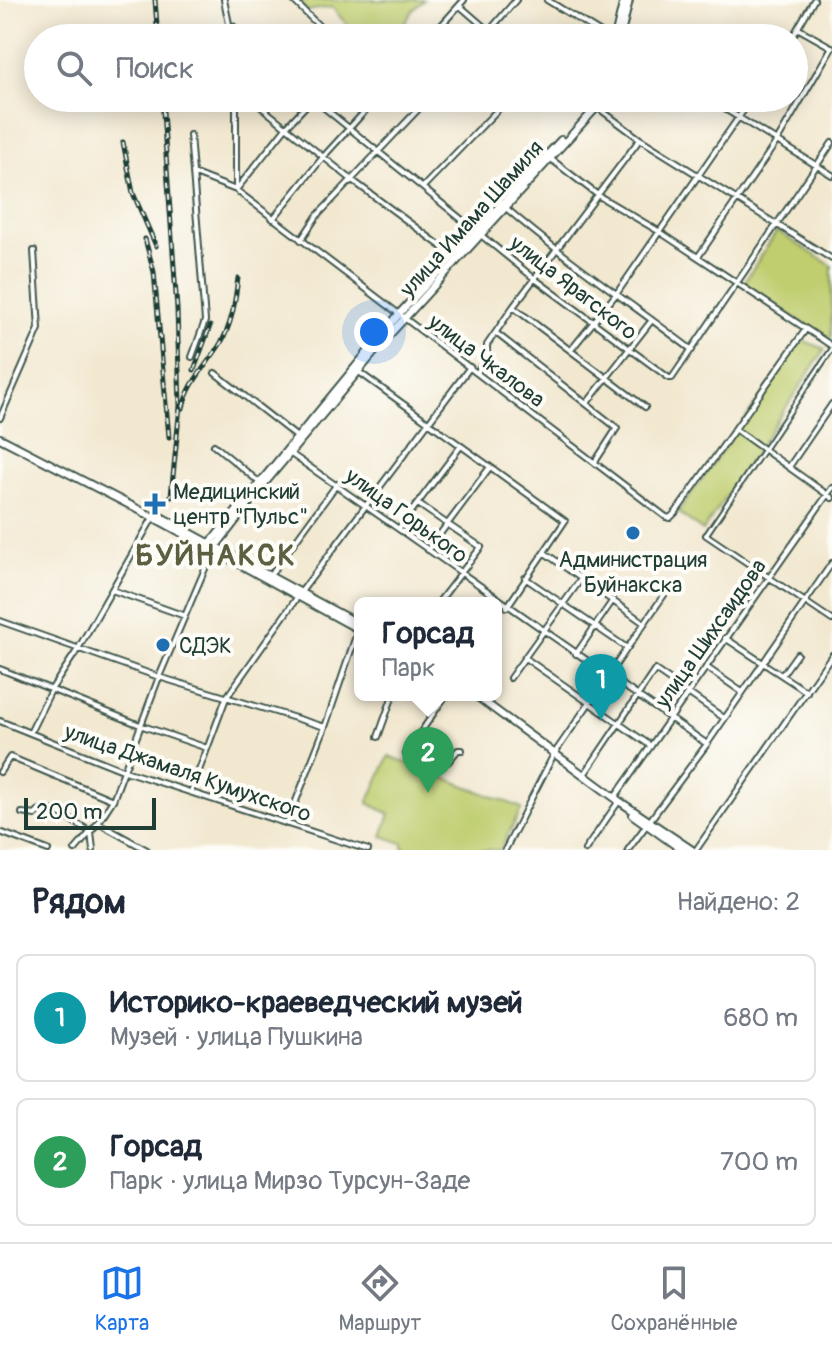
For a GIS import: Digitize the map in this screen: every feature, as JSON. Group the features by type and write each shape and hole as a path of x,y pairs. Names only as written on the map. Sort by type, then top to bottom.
{"main road":[{"path":"619,24 626,0"},
{"name":"улица Имама Шамиля","path":"211,547 453,255 505,207 587,112"},
{"name":"улица Имама Шамиля","path":"211,547 297,437 477,232 548,157"},
{"path":"0,436 354,625"},
{"path":"477,701 617,801"},
{"path":"483,701 682,850"},
{"path":"649,824 694,850"}],"street":[{"path":"224,0 231,24"},
{"path":"293,0 317,24"},
{"path":"442,24 464,0"},
{"path":"496,24 516,0"},
{"path":"547,0 590,24"},
{"path":"802,24 814,0"},
{"path":"459,5 480,24"},
{"path":"808,34 832,47 808,88"},
{"path":"236,112 236,190"},
{"path":"268,112 352,180 453,255"},
{"path":"236,190 300,112"},
{"name":"улица Ярагского","path":"329,112 535,279 669,378 692,350"},
{"path":"273,219 364,112"},
{"path":"301,240 317,216 416,112"},
{"path":"423,187 495,112"},
{"path":"610,112 640,139 832,259"},
{"path":"729,112 832,175"},
{"path":"571,350 617,293 743,112"},
{"path":"698,257 794,112"},
{"path":"190,135 205,321 192,357"},
{"path":"477,373 487,356 487,345 513,307 640,139"},
{"path":"505,207 556,251 692,350 832,143"},
{"path":"548,157 599,196 660,232 832,347 706,535 832,620"},
{"name":"улица Чкалова","path":"195,174 236,190 666,517 670,518 676,512 735,429"},
{"path":"0,418 39,329 34,251"},
{"path":"513,307 645,407"},
{"path":"587,403 652,320"},
{"path":"806,329 735,429 830,496"},
{"path":"496,333 617,428 595,462"},
{"path":"191,792 226,698 299,594 470,367"},
{"path":"358,372 565,521 507,607"},
{"path":"215,373 297,437"},
{"path":"789,467 832,404"},
{"path":"214,445 259,482"},
{"path":"399,529 460,447"},
{"name":"улица Горького","path":"288,452 493,597"},
{"path":"428,550 490,467"},
{"path":"269,577 337,484"},
{"name":"улица Шихсаидова","path":"585,850 651,746 725,638 830,496 832,488"},
{"path":"418,504 481,547 443,597"},
{"path":"30,733 51,690 154,516"},
{"name":"улица Имама Шамиля","path":"75,850 113,800 211,547"},
{"path":"544,552 644,623"},
{"path":"628,850 707,744 832,563"},
{"path":"525,578 627,648"},
{"path":"510,678 582,578"},
{"path":"112,590 185,616"},
{"path":"505,850 554,755 664,595"},
{"path":"576,654 613,600"},
{"name":"улица Горького","path":"502,603 707,744"},
{"path":"0,621 159,677 325,727"},
{"path":"725,638 807,692"},
{"path":"287,824 354,645"},
{"path":"782,675 797,654"},
{"path":"694,850 832,655"},
{"path":"525,658 651,746"},
{"path":"706,667 742,692"},
{"path":"0,669 140,725 207,748"},
{"path":"584,775 655,670 724,718"},
{"path":"378,737 391,701"},
{"path":"442,701 406,754 448,762 458,750 462,750"},
{"name":"улица Джамаля Кумухского","path":"0,721 125,771 368,850"},
{"path":"0,772 10,757 113,800"},
{"path":"22,813 35,815 40,810 56,811 91,832 93,850"},
{"path":"98,823 147,850"},
{"path":"0,832 48,850"},
{"path":"338,850 341,841"}],"green space":[{"path":"298,0 424,0 404,24 346,24 332,7 307,11"},
{"path":"777,231 832,266 831,341 743,284"},
{"path":"802,340 825,349 703,531 678,512"},
{"path":"389,756 522,808 500,850 408,850 403,843 382,836 390,814 368,803"}],"railway":[{"path":"155,0 157,24"},
{"path":"163,112 177,309 180,406 171,496"},
{"path":"123,142 133,193 156,246"},
{"path":"145,239 154,272 169,437"},
{"path":"183,408 193,383 227,330 238,278"},
{"path":"194,370 210,326"}],"place":[{"name":"Медицинский центр \"Пульс\"","path":"155,504"},
{"name":"Администрация Буйнакска","path":"633,533"},
{"name":"СДЭК","path":"163,645"},
{"name":"Историко-краеведческий музей","path":"601,720"},
{"name":"Горсад","path":"428,793"}],"district":[{"name":"БУЙНАКСК","path":"216,555"}]}
